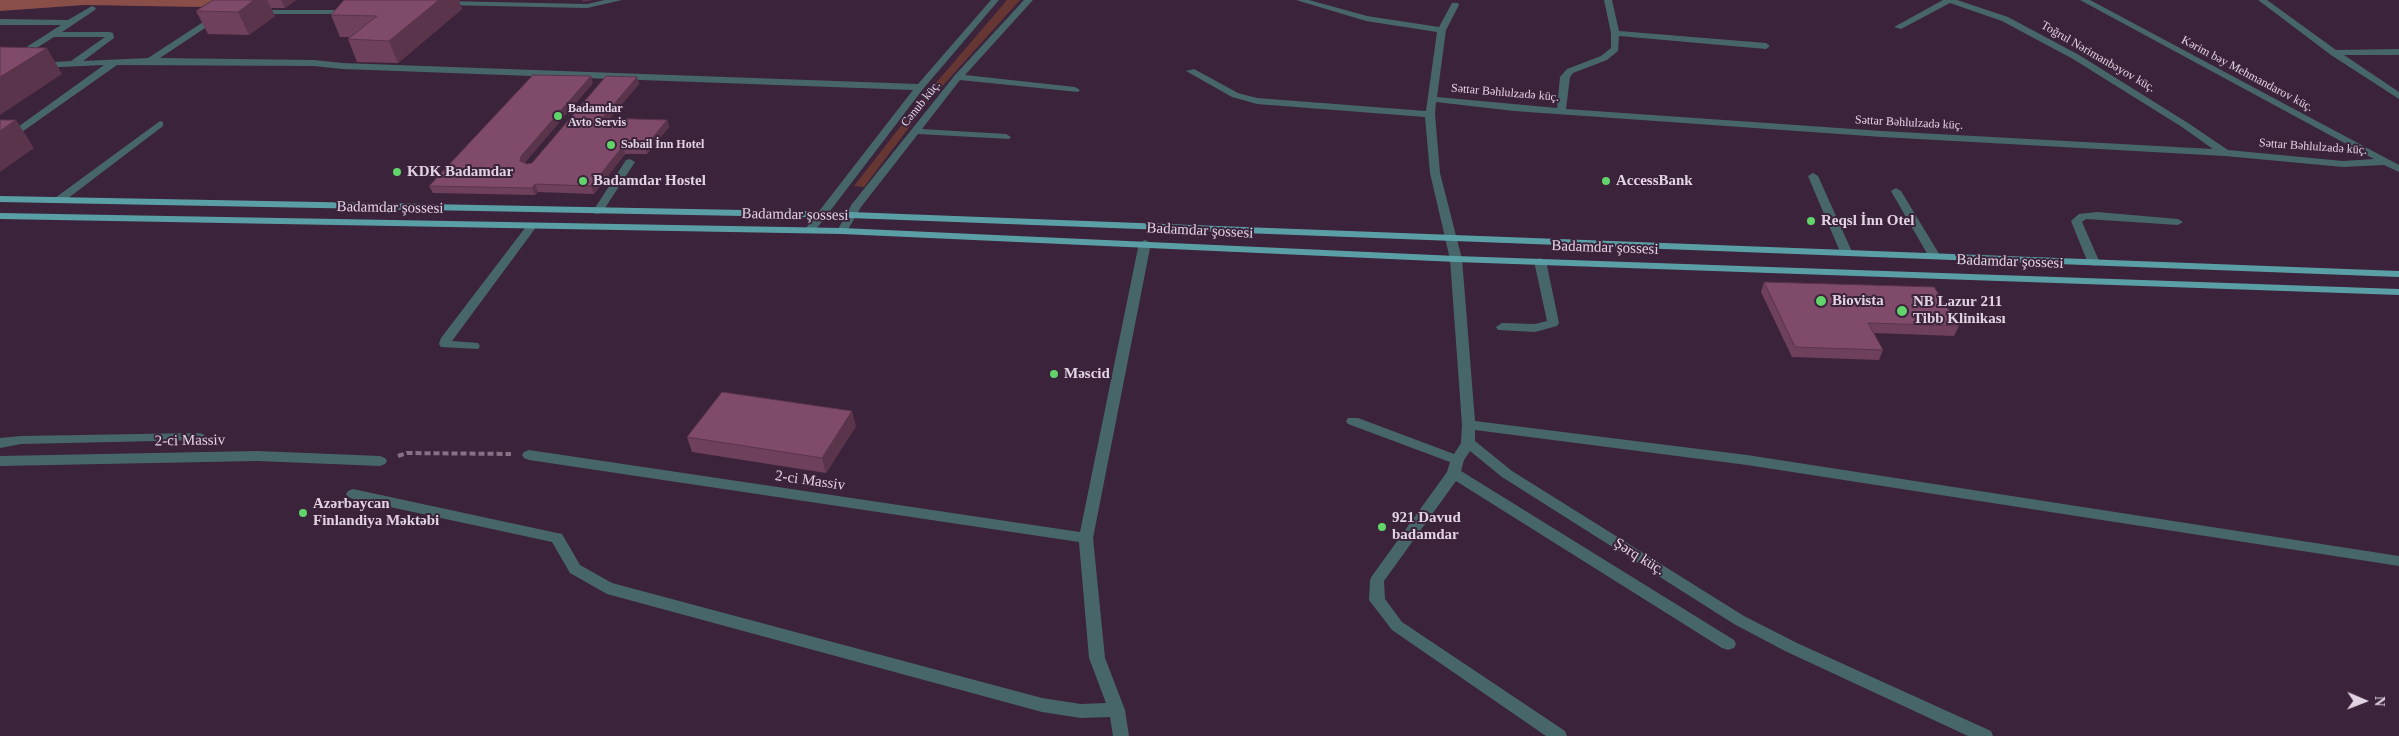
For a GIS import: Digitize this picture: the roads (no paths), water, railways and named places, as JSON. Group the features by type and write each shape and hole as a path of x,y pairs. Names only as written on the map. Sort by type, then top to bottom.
{"main road":[{"name":"Badamdar şossesi","path":"0,199 820,215 2399,274"},
{"name":"Badamdar şossesi","path":"0,216 842,231 1144,243 1456,259 2399,292"},
{"path":"2172,266 2187,284"}],"street":[{"path":"435,2 560,3 598,6 618,0"},
{"name":"Cənub küç.","path":"810,230 920,87 995,0"},
{"name":"Cənub küç.","path":"842,231 850,216 958,77 1029,0"},
{"path":"1300,0 1366,18 1442,30"},
{"path":"1561,111 1565,77 1570,71 1604,58 1615,49 1615,33 1608,0"},
{"path":"1898,27 1949,0"},
{"name":"Toğrul Nərimanbəyov küç.","path":"1949,0 2005,19 2076,56 2186,125 2225,153"},
{"name":"Kərim bəy Mehmandarov küç.","path":"2084,0 2399,169"},
{"path":"2262,0 2334,53 2399,96"},
{"path":"1455,5 1442,30 1430,114 1435,173 1453,239 1456,259 1469,425 1468,443 1456,466 1377,580 1377,600 1397,626 1559,736"},
{"path":"2,67 92,8"},
{"path":"245,12 356,12"},
{"path":"150,61 211,18 229,13"},
{"path":"0,22 68,22"},
{"path":"1615,33 1766,46"},
{"path":"51,34 110,35 110,38 73,64"},
{"path":"2334,53 2399,52"},
{"path":"2,67 150,61 314,63 604,79 920,87"},
{"path":"9,137 115,62"},
{"path":"1191,71 1235,95 1257,101 1430,114"},
{"path":"958,77 1075,90"},
{"name":"Səttar Bəhlulzadə küç.","path":"1432,99 1561,111 1882,134 2225,153 2343,164 2384,162"},
{"path":"59,200 160,124"},
{"path":"915,131 1006,137"},
{"path":"598,210 630,162"},
{"path":"1813,176 1847,254"},
{"path":"1896,191 1935,257"},
{"path":"2094,263 2076,221 2083,216 2097,215 2178,222"},
{"path":"474,346 445,344 445,341 532,226"},
{"path":"1121,736 1117,710 1097,658 1086,538 1144,243"},
{"path":"1502,327 1535,328 1553,323 1540,261"},
{"path":"1353,421 1456,466 1728,644"},
{"path":"1469,425 1747,460 2399,561"},
{"path":"0,443 21,440 198,437"},
{"name":"Şərq küç.","path":"1468,443 1507,474 1739,620 1791,647 1986,736"},
{"name":"2-ci Massiv","path":"529,455 1086,538"},
{"name":"2-ci Massiv","path":"0,462 257,456 380,461"},
{"path":"353,494 557,538 575,569 607,588 1042,705 1081,711 1117,710"}],"place":[{"name":"Badamdar Avto Servis","path":"558,116"},
{"name":"Səbail İnn Hotel","path":"611,145"},
{"name":"KDK Badamdar","path":"397,172"},
{"name":"Badamdar Hostel","path":"583,181"},
{"name":"AccessBank","path":"1606,181"},
{"name":"Reqsl İnn Otel","path":"1811,221"},
{"name":"Biovista","path":"1821,301"},
{"name":"NB Lazur 211 Tibb Klinikası","path":"1902,311"},
{"name":"Məscid","path":"1054,374"},
{"name":"Azərbaycan Finlandiya Məktəbi","path":"303,513"},
{"name":"921 Davud badamdar","path":"1382,527"}]}
